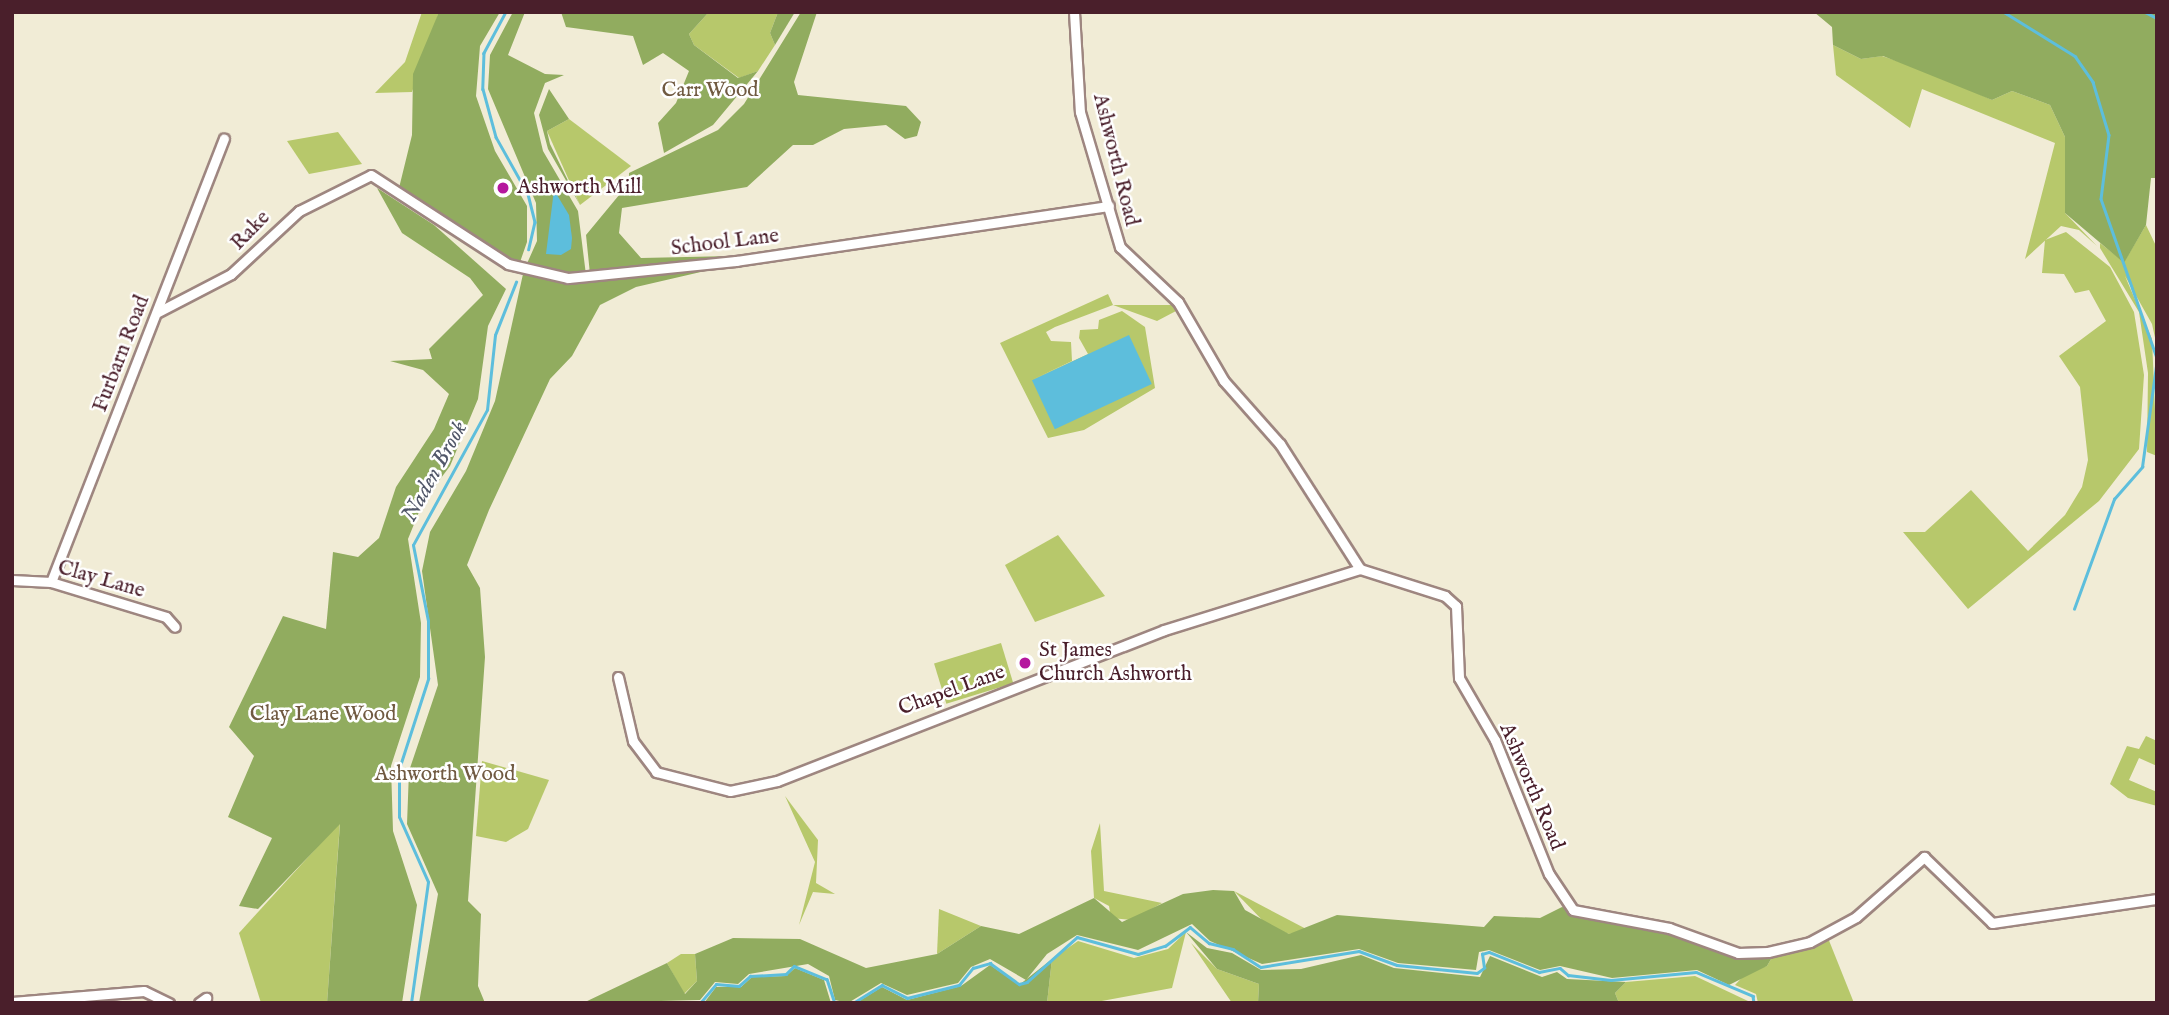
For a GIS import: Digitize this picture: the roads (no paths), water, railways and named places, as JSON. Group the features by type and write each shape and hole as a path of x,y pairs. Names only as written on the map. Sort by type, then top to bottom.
{"street":[{"name":"Ashworth Road","path":"1074,12 1080,112 1120,247 1178,302 1224,381 1280,444 1360,569 1445,596 1456,606 1459,678 1495,740 1549,874 1573,909 1669,928 1738,953 1768,952 1815,940 1856,917 1913,860 1924,857 1992,923 2157,899"},
{"name":"Furbarn Road","path":"51,582 224,139"},
{"name":"School Lane","path":"371,175 489,254 533,273 568,278 736,261 1110,206"},
{"name":"Rake","path":"158,312 231,274 299,211 371,175"},
{"name":"Chapel Lane","path":"618,677 633,741 656,772 730,791 777,781 1164,630 1360,569"},
{"name":"Clay Lane","path":"12,580 51,582 166,617 175,627"},
{"path":"12,1002 144,991 169,1003"}],"water":[{"path":"554,190 569,215 572,238 571,249 561,255 546,254"},
{"path":"1129,335 1152,384 1055,429 1032,380"}],"waterway":[{"name":"Naden Brook","path":"506,12 484,53 483,89 496,137 528,194 535,222 529,249"},
{"path":"2004,12 2075,56 2093,82 2109,135 2101,199 2157,358"},
{"path":"2145,12 2157,18"},
{"name":"Naden Brook","path":"411,1003 428,882 399,817 399,769 428,679 428,621 413,545 487,410 495,335 516,282"},
{"path":"2074,609 2114,499 2142,467 2157,359"},
{"path":"853,1003 882,985 907,998 959,985 973,968 990,963 1019,984 1027,982 1077,937 1138,954 1165,946 1190,927 1209,943 1233,949 1261,967 1359,951 1397,965 1477,973 1484,968 1482,954 1489,952 1539,972 1560,968 1568,975 1611,980 1696,972 1753,996 1754,1003"},
{"path":"682,1003 701,1002 716,984 739,986 750,976 786,974 794,966 827,979 835,1003"}],"place":[{"name":"Ashworth Mill","path":"503,188"},
{"name":"St James Church Ashworth","path":"1025,663"}],"park label":[{"name":"Carr Wood","path":"710,91"},
{"name":"Clay Lane Wood","path":"323,715"},
{"name":"Ashworth Wood","path":"445,775"}]}
